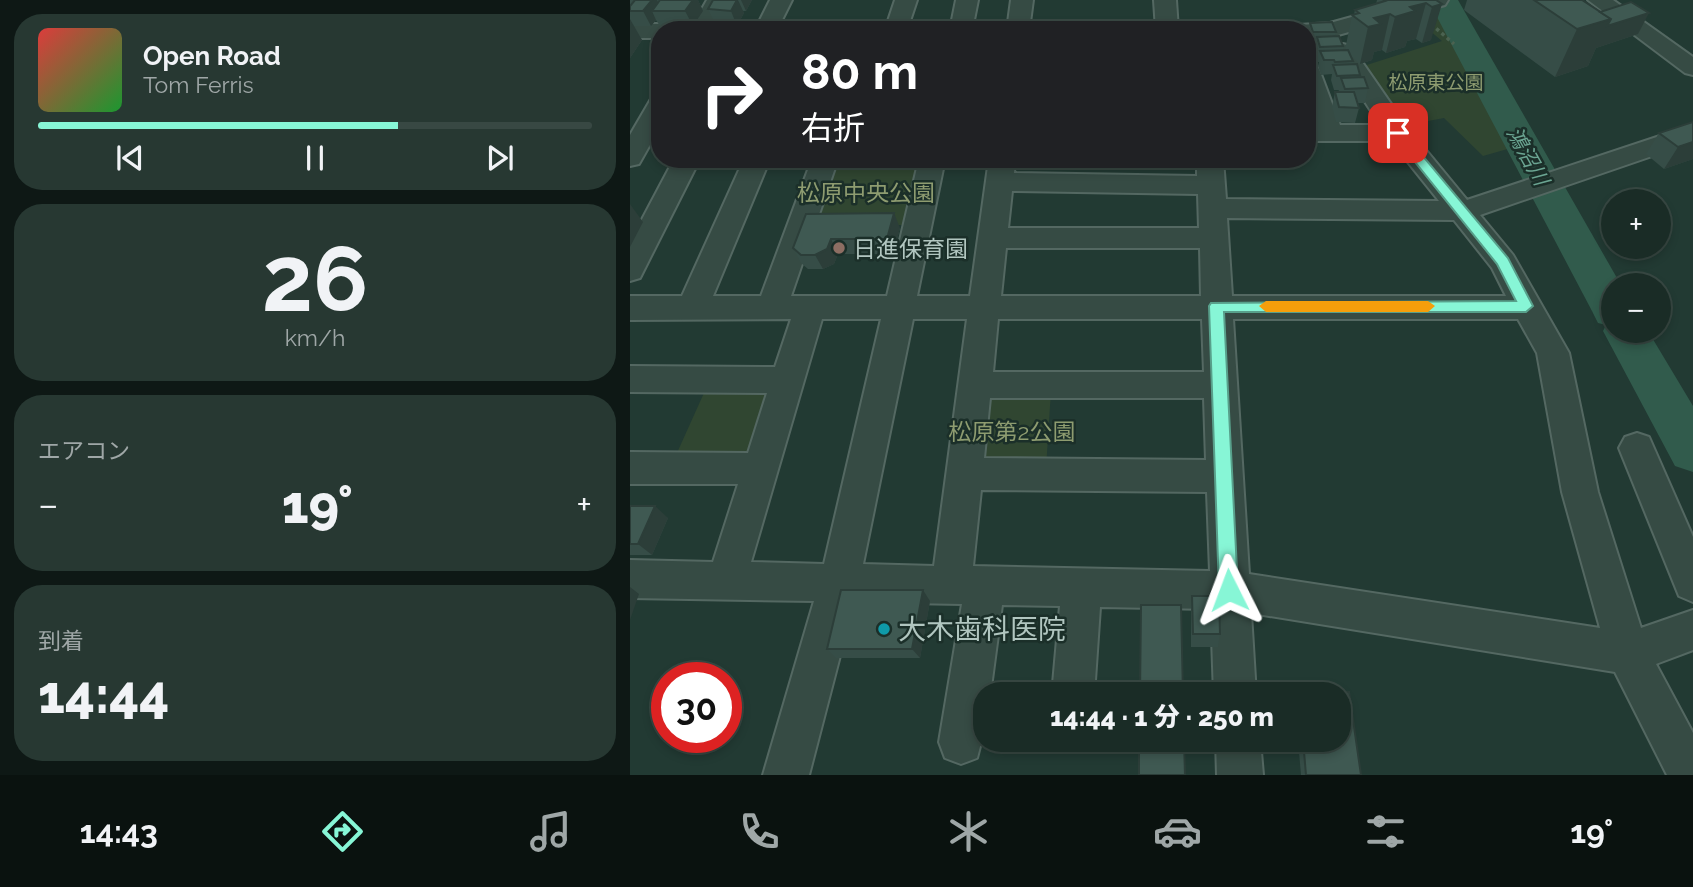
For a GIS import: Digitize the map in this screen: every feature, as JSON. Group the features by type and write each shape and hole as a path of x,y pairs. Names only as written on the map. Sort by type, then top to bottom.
{"street":[{"path":"706,21 718,0"},
{"path":"770,21 781,0"},
{"path":"899,21 906,0"},
{"path":"963,21 967,0"},
{"path":"1019,21 1022,0"},
{"path":"1165,0 1166,21"},
{"path":"1599,0 1693,68"},
{"path":"1319,30 1432,7"},
{"path":"1319,30 1350,63 1398,133 1503,262 1526,306 1536,317 1553,353 1580,492 1628,653 1691,775"},
{"path":"630,31 651,31"},
{"path":"630,158 645,133"},
{"path":"1319,133 1398,133"},
{"path":"961,742 968,587 964,474 1001,171 1211,198 1463,211 1692,135"},
{"path":"630,270 682,168"},
{"path":"693,307 753,168"},
{"path":"772,307 822,168"},
{"path":"786,775 839,584 930,168"},
{"path":"993,238 1211,198"},
{"path":"1211,198 1234,682"},
{"path":"630,308 1526,306"},
{"path":"726,582 810,307"},
{"path":"630,379 788,380"},
{"path":"975,385 1220,385"},
{"path":"1637,448 1693,583"},
{"path":"630,468 761,469"},
{"path":"964,474 1223,476"},
{"path":"630,579 1229,590 1628,653 1693,630"},
{"path":"1074,682 1081,588"},
{"path":"1239,752 1240,775"}],"path":[{"path":"1432,7 1454,44"}],"green space":[{"name":"松原東公園","path":"1442,5 1518,146 1483,156 1444,118 1392,128 1351,70 1442,41 1410,14"},
{"name":"松原中央公園","path":"829,168 917,168 902,225 810,225"},
{"path":"708,384 780,385 756,464 672,464"},
{"name":"松原第2公園","path":"1051,391 1046,468 971,470 981,392"}],"building":[{"path":"635,0 652,0 643,11 630,11"},
{"path":"660,0 693,0 685,11 652,11"},
{"path":"713,0 737,0 731,11 708,9"},
{"path":"1383,0 1436,0 1442,4 1432,7 1426,3 1410,7 1415,11 1395,17 1390,14 1374,18 1381,24 1368,27 1352,15 1359,13 1355,10 1385,1"},
{"path":"1534,0 1582,0 1611,19 1577,29"},
{"path":"1631,2 1649,13 1607,26 1611,19 1600,12"},
{"path":"1332,22 1336,32 1316,32 1316,23"},
{"path":"1339,36 1343,46 1320,47 1317,37"},
{"path":"1348,50 1353,61 1324,60 1320,51"},
{"path":"1357,64 1360,75 1337,76 1333,65"},
{"path":"1364,77 1368,88 1345,89 1341,78"},
{"path":"1335,92 1354,92 1359,108 1339,107"},
{"path":"1693,122 1693,142 1678,147 1659,133"},
{"path":"894,213 887,239 831,239 827,249 815,255 801,255 793,248 806,214"},
{"path":"630,506 655,506 638,544 630,544"},
{"name":"大木歯科医院","path":"841,590 923,590 912,649 827,649"},
{"path":"1192,596 1219,596 1220,634 1193,634"},
{"path":"1141,605 1181,605 1183,682 1140,682"},
{"path":"1351,706 1361,775 1306,775 1304,752 1351,752"},
{"path":"1139,752 1184,752 1185,775 1139,775"}],"waterway":[{"name":"鴻沼川","path":"1443,0 1601,287"},
{"name":"鴻沼川","path":"1632,343 1693,451"}],"slow traffic":[{"path":"1266,306 1428,306"}],"place":[{"name":"日進保育園","path":"839,248"},
{"name":"大木歯科医院","path":"884,629"}],"route":[{"path":"1229,590 1216,306 1526,306 1503,262 1398,133"}]}
